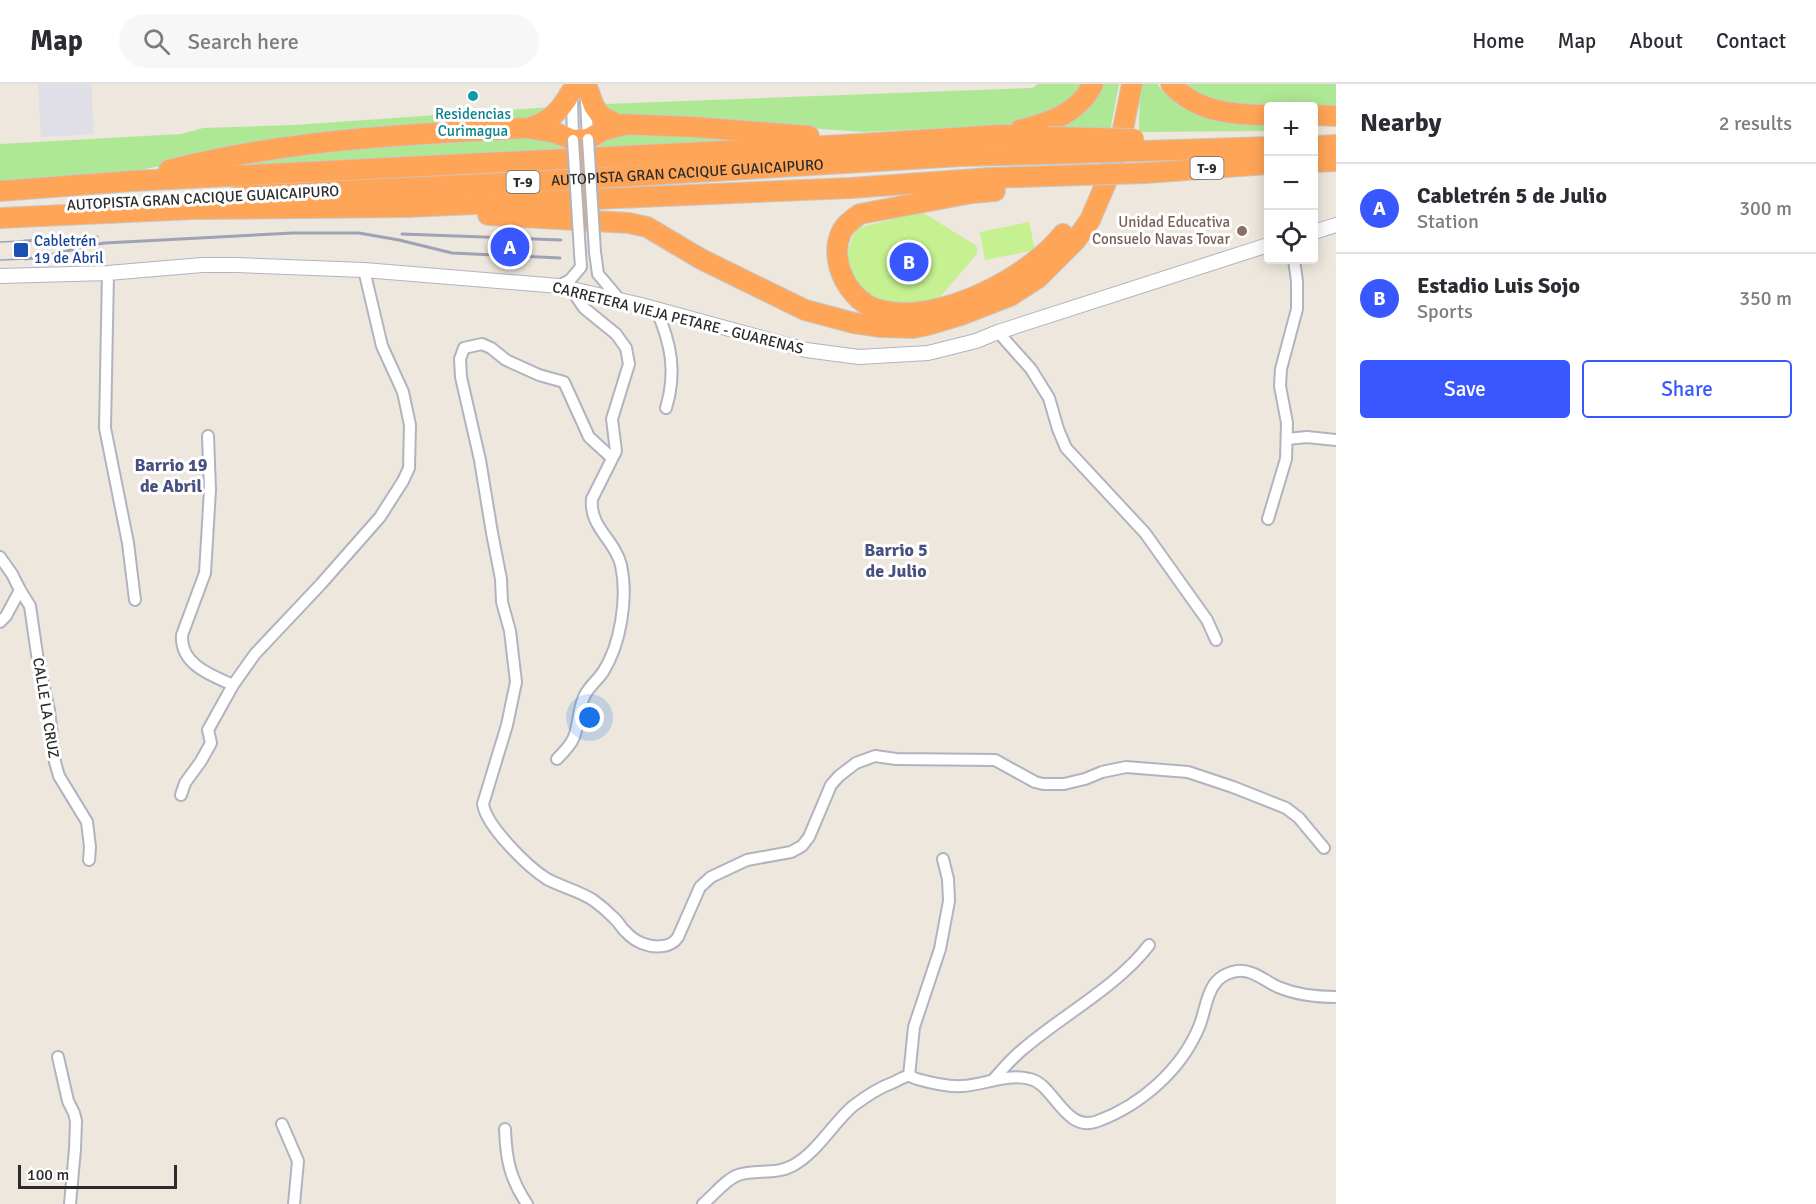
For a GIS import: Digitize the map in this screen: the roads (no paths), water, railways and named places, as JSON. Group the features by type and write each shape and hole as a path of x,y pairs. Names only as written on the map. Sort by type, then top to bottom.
{"highway":[{"path":"0,191 132,181 1001,135 1042,124 1066,114 1079,105 1093,84"},
{"path":"1051,181 860,213 846,225 839,236 837,253 841,272 848,286 865,304 873,309 892,312 921,311 948,306 1002,285 1058,240 1077,216 1107,151 1119,113 1123,84"},
{"path":"371,208 538,217 647,227 701,259 805,310 854,323 913,328 944,320 1010,296 1038,278 1076,240 1090,220 1108,178 1123,129 1132,84"},
{"path":"1171,84 1190,101 1205,108 1246,115 1264,115"},
{"path":"132,181 181,167 316,143 403,134 527,128 540,125 557,113 579,86 601,116 617,124 801,135 829,138 843,145"},
{"path":"1318,115 1336,116"},
{"path":"527,128 580,140 626,124"},
{"path":"1001,135 1047,146"},
{"name":"AUTOPISTA GRAN CACIQUE GUAICAIPURO","path":"0,207 564,180 962,156 1047,146 1141,145 1177,149 1264,147"},
{"path":"1318,146 1336,146"},
{"path":"1318,162 1336,161"},
{"name":"AUTOPISTA GRAN CACIQUE GUAICAIPURO","path":"0,218 193,209 371,208 851,188 990,178 1051,181 1264,164"}],"street":[{"path":"557,759 573,739 580,706 587,691 603,672 619,634 623,598 621,565 593,516 591,508 592,499 616,451 612,419 629,364 626,348 616,334 584,308 565,287 581,267 579,86"},
{"path":"579,86 580,140 598,274 620,300"},
{"path":"1318,230 1336,225"},
{"name":"CARRETERA VIEJA PETARE - GUARENAS","path":"0,276 108,273 202,265 236,265 363,270 565,287 806,350 859,357 928,353 976,341 1264,247"},
{"path":"1268,519 1286,459 1287,423 1280,386 1281,369 1297,309 1295,264"},
{"path":"181,795 185,783 211,743 208,729 233,685 255,654 380,517 409,468 411,433 403,392 382,346 363,270"},
{"path":"108,273 105,428 127,532 135,600"},
{"path":"656,309 666,333 671,360 671,393 666,408"},
{"path":"998,332 1031,369 1049,398 1065,447 1145,533 1207,621 1216,640"},
{"path":"612,459 589,437 564,382 539,375 506,360 482,344 464,348 460,359 461,377 480,460 501,579 502,602 510,631 516,682 507,725 483,804 484,811 524,861 548,879 592,899 635,940 648,946 668,945 678,937 700,887 711,877 747,860 791,852 802,846 809,837 831,785 856,763 875,756 896,759 995,760 1042,784 1064,784 1126,767 1188,772 1286,808 1299,818 1324,848"},
{"path":"208,436 210,490 205,573 182,635 182,643 183,651 200,669 233,685"},
{"path":"1287,439 1307,437 1336,440"},
{"name":"CALLE LA CRUZ","path":"0,557 30,606 38,661 49,710 55,762 59,776 87,822 89,860"},
{"path":"0,622 6,616 20,590"},
{"path":"909,1076 914,1027 940,949 949,901 948,879 943,859"},
{"path":"993,1080 1021,1050 1121,974 1140,957 1149,945"},
{"path":"704,1204 738,1175 778,1171 792,1166 821,1143 853,1107 881,1088 909,1076 943,1085 962,1086 993,1080 1033,1079 1066,1113 1085,1124 1097,1122 1147,1095 1171,1071 1189,1047 1211,991 1217,980 1224,975 1240,970 1247,971 1279,987 1309,996 1336,997"},
{"path":"58,1057 68,1101 76,1121 70,1204"},
{"path":"282,1124 298,1161 294,1204"},
{"path":"505,1129 510,1172 527,1204"}],"tram line":[{"path":"0,242 24,241"},
{"path":"0,260 25,259"}],"railway":[{"path":"25,259 105,243 293,233 359,233 452,253 560,258"},
{"path":"402,234 561,240"},
{"path":"24,241 97,237"}],"place":[{"name":"Residencias Curimagua","path":"473,96"},
{"name":"Unidad Educativa Consuelo Navas Tovar","path":"1242,231"},
{"name":"Cabletrén 5 de Julio","path":"510,247"},
{"name":"Cabletrén 19 de Abril","path":"21,250"},
{"name":"Estadio Luis Sojo","path":"909,262"}],"district":[{"name":"Barrio 19 de Abril","path":"171,475"},
{"name":"Barrio 5 de Julio","path":"896,560"}]}
